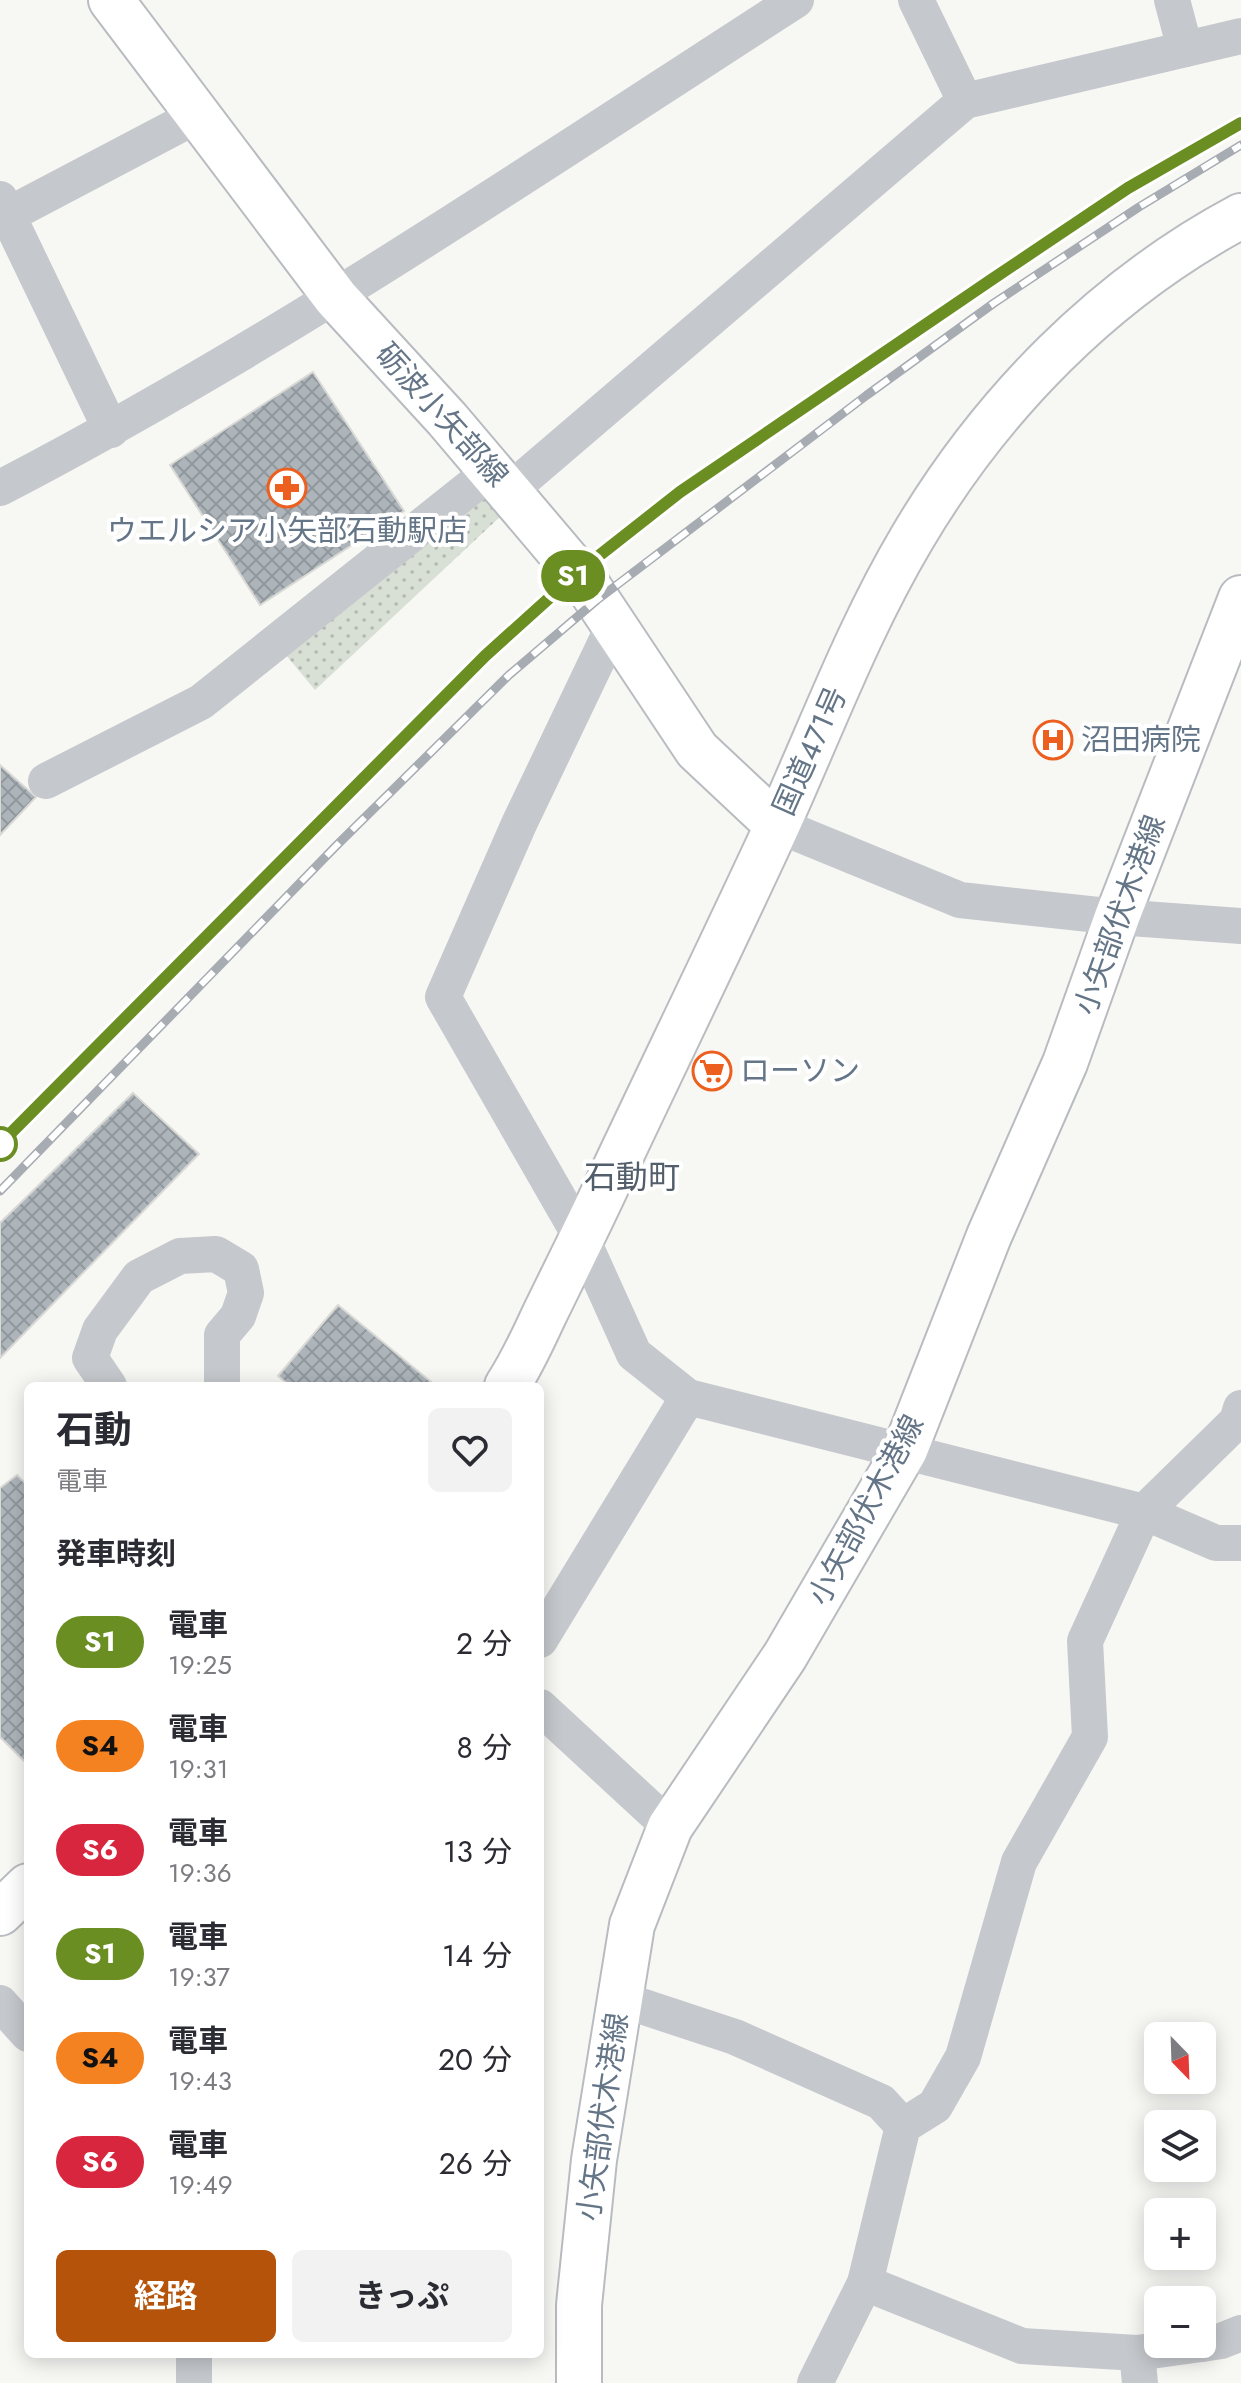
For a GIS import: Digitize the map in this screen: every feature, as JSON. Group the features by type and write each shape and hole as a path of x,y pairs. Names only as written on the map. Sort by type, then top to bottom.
{"main road":[{"name":"砺波小矢部線","path":"111,0 336,298 500,480 586,583 697,750 777,825"},
{"name":"国道471号","path":"509,1382 582,1239 777,825 865,626 911,539 957,467 1011,400 1069,339 1133,284 1193,241 1241,216"},
{"name":"小矢部伏木港線","path":"579,2383 579,2305 592,2175 632,1925 670,1827 785,1656 905,1450 989,1236 1065,1063 1117,917 1241,598"},
{"path":"0,1913 24,1890"}],"street":[{"path":"0,488 111,430 336,298 796,0"},
{"path":"916,0 965,101"},
{"path":"1172,0 1185,49"},
{"path":"46,781 201,702 500,480 965,101 1241,36"},
{"path":"111,430 4,207 198,115"},
{"path":"615,623 569,714 443,997 582,1239 634,1354 688,1397 1144,1512 1216,1543 1241,1543"},
{"path":"777,825 960,900 1117,917 1241,926"},
{"path":"106,1382 90,1358 100,1330 139,1277 180,1256 216,1254 241,1269 246,1293 238,1316 222,1335 222,1382"},
{"path":"544,1633 688,1397"},
{"path":"815,2383 865,2283 903,2126 935,2106 963,2057 1019,1862 1090,1737 1085,1641 1144,1512 1237,1421 1241,1408"},
{"path":"544,1711 670,1827"},
{"path":"620,1999 735,2037 867,2095 881,2102 903,2126"},
{"path":"0,2003 24,2030"},
{"path":"865,2283 1022,2346 1139,2368 1165,2358"},
{"path":"1216,2342 1241,2333"},
{"path":"194,2358 194,2383"}],"shaded area":[{"path":"484,493 504,513 315,690 281,649"}],"building":[{"name":"ウエルシア小矢部石動駅店","path":"313,372 404,511 260,605 170,465"},
{"path":"0,765 36,797 0,835"},
{"path":"133,1093 199,1154 0,1358 0,1223"},
{"path":"338,1305 431,1382 285,1382 278,1376"},
{"path":"17,1475 24,1482 24,1761 0,1737 0,1488"}],"railway":[{"path":"0,1144 485,656 577,573 680,492 991,280 1128,188 1241,123"},
{"path":"0,1191 336,846 509,675 597,600 867,395 994,303 1139,207 1241,145"}],"train":[{"name":"S1","path":"0,1144 485,656 577,573 680,492 991,280 1128,188 1241,123"}],"place":[{"name":"ウエルシア小矢部石動駅店","path":"287,488"},
{"name":"沼田病院","path":"1053,740"},
{"name":"ローソン","path":"712,1071"}],"district":[{"name":"石動町","path":"632,1177"}]}
